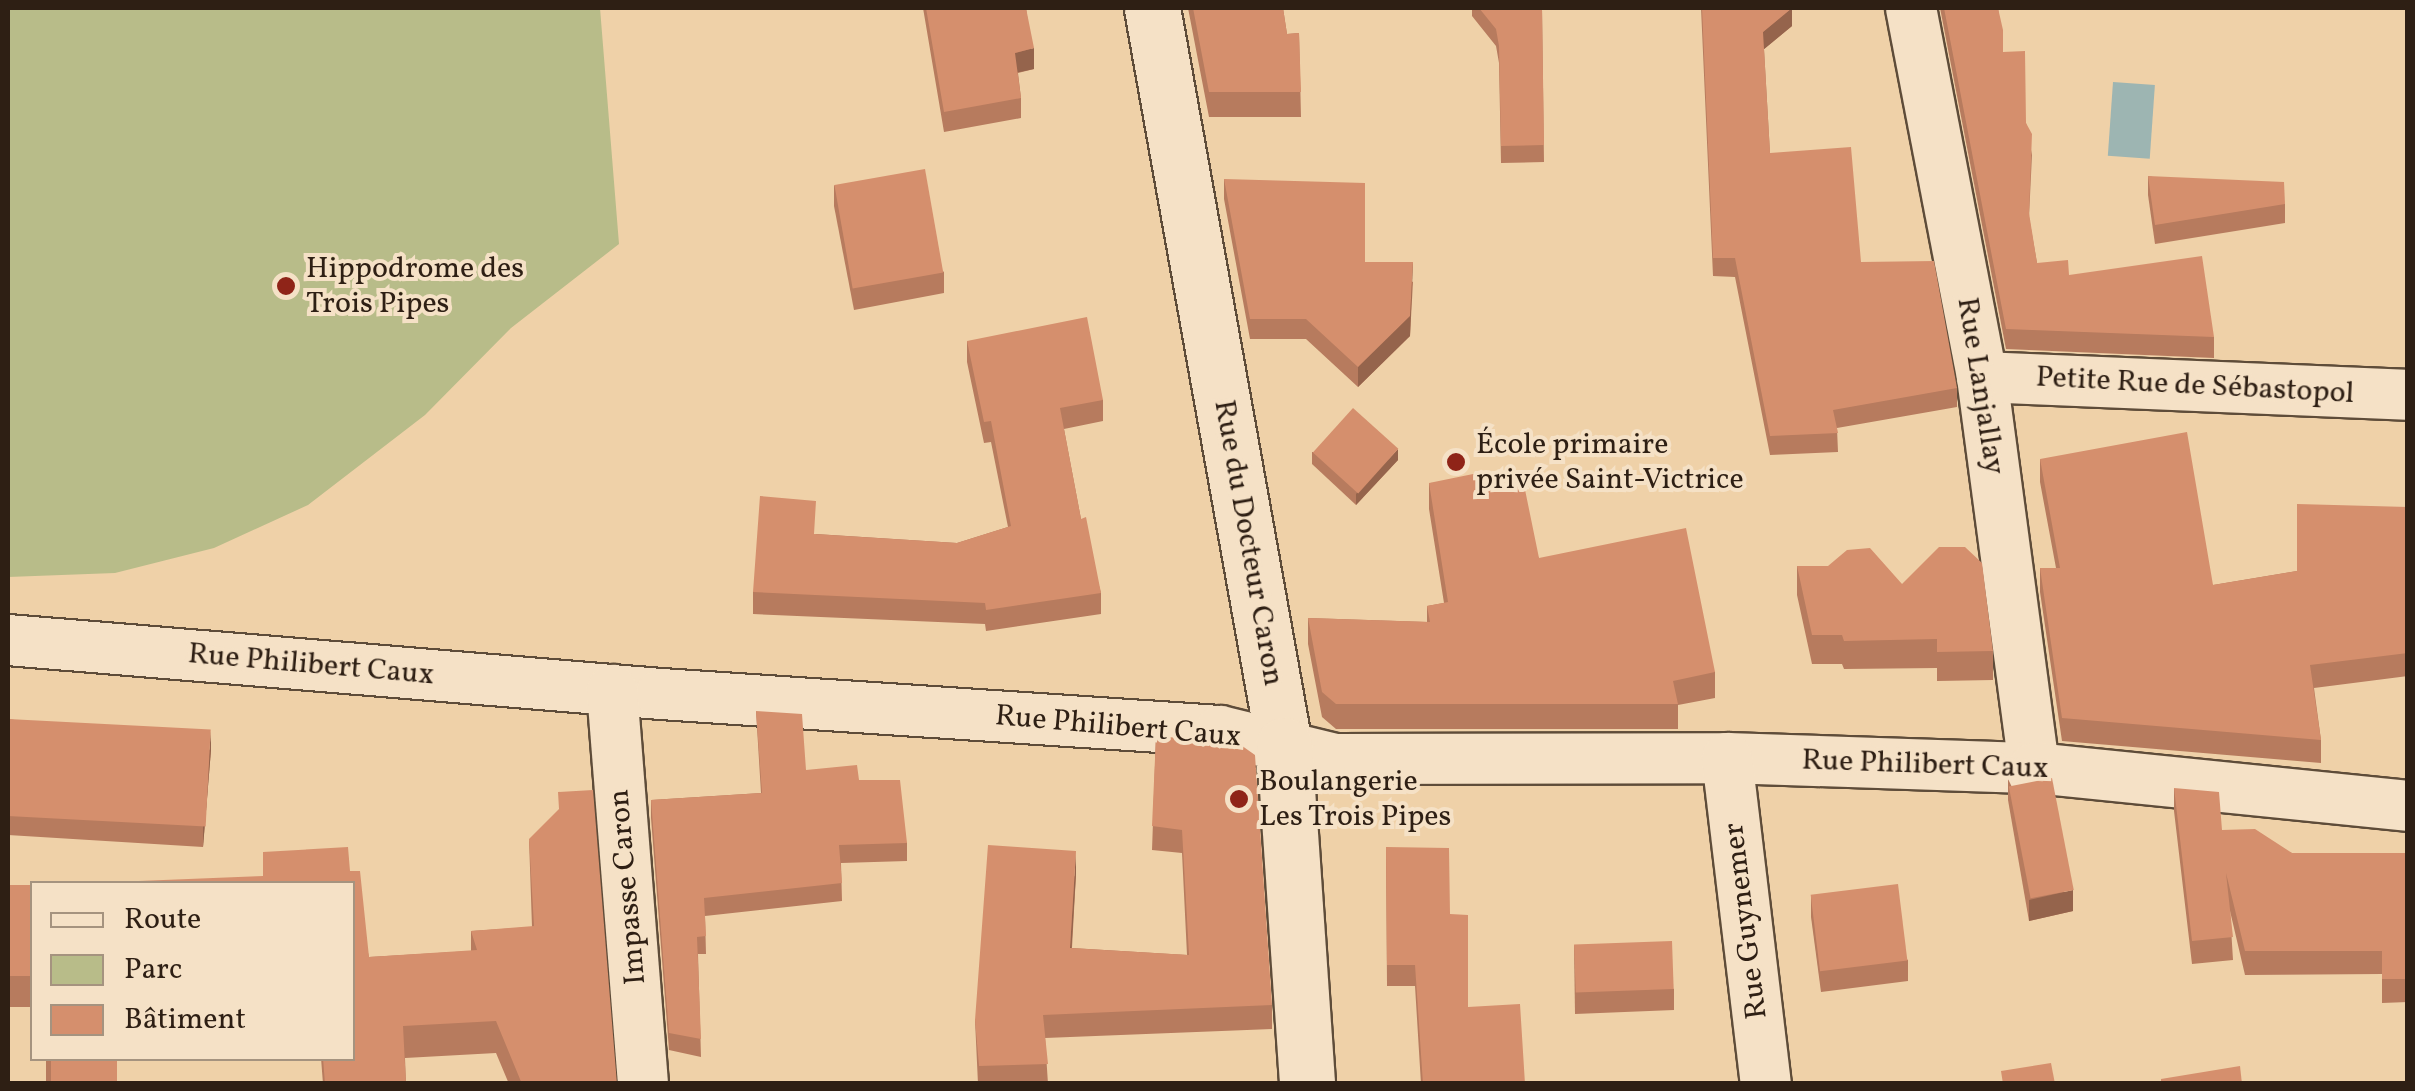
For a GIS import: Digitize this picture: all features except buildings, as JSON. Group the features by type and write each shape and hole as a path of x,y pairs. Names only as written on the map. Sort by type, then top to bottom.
{"street":[{"name":"Rue du Docteur Caron","path":"1152,8 1284,745 1307,1084"},
{"name":"Rue Lanjallay","path":"1912,8 1982,376 2034,768"},
{"name":"Petite Rue de Sébastopol","path":"1982,376 2408,395"},
{"name":"Rue Philibert Caux","path":"8,640 612,690 1220,731 1335,758 1727,758 2034,768 2408,806"},
{"name":"Impasse Caron","path":"612,690 644,1084"},
{"name":"Rue Guynemer","path":"1727,758 1766,1084"}],"green space":[{"name":"Hippodrome des Trois Pipes","path":"8,8 600,8 619,244 511,328 425,415 308,505 214,548 115,573 8,577"}],"water":[{"path":"2113,82 2155,85 2150,159 2108,156"}],"place":[{"name":"Hippodrome des Trois Pipes","path":"286,286"},
{"name":"École primaire privée Saint-Victrice","path":"1456,462"},
{"name":"Boulangerie Les Trois Pipes","path":"1239,799"}]}
